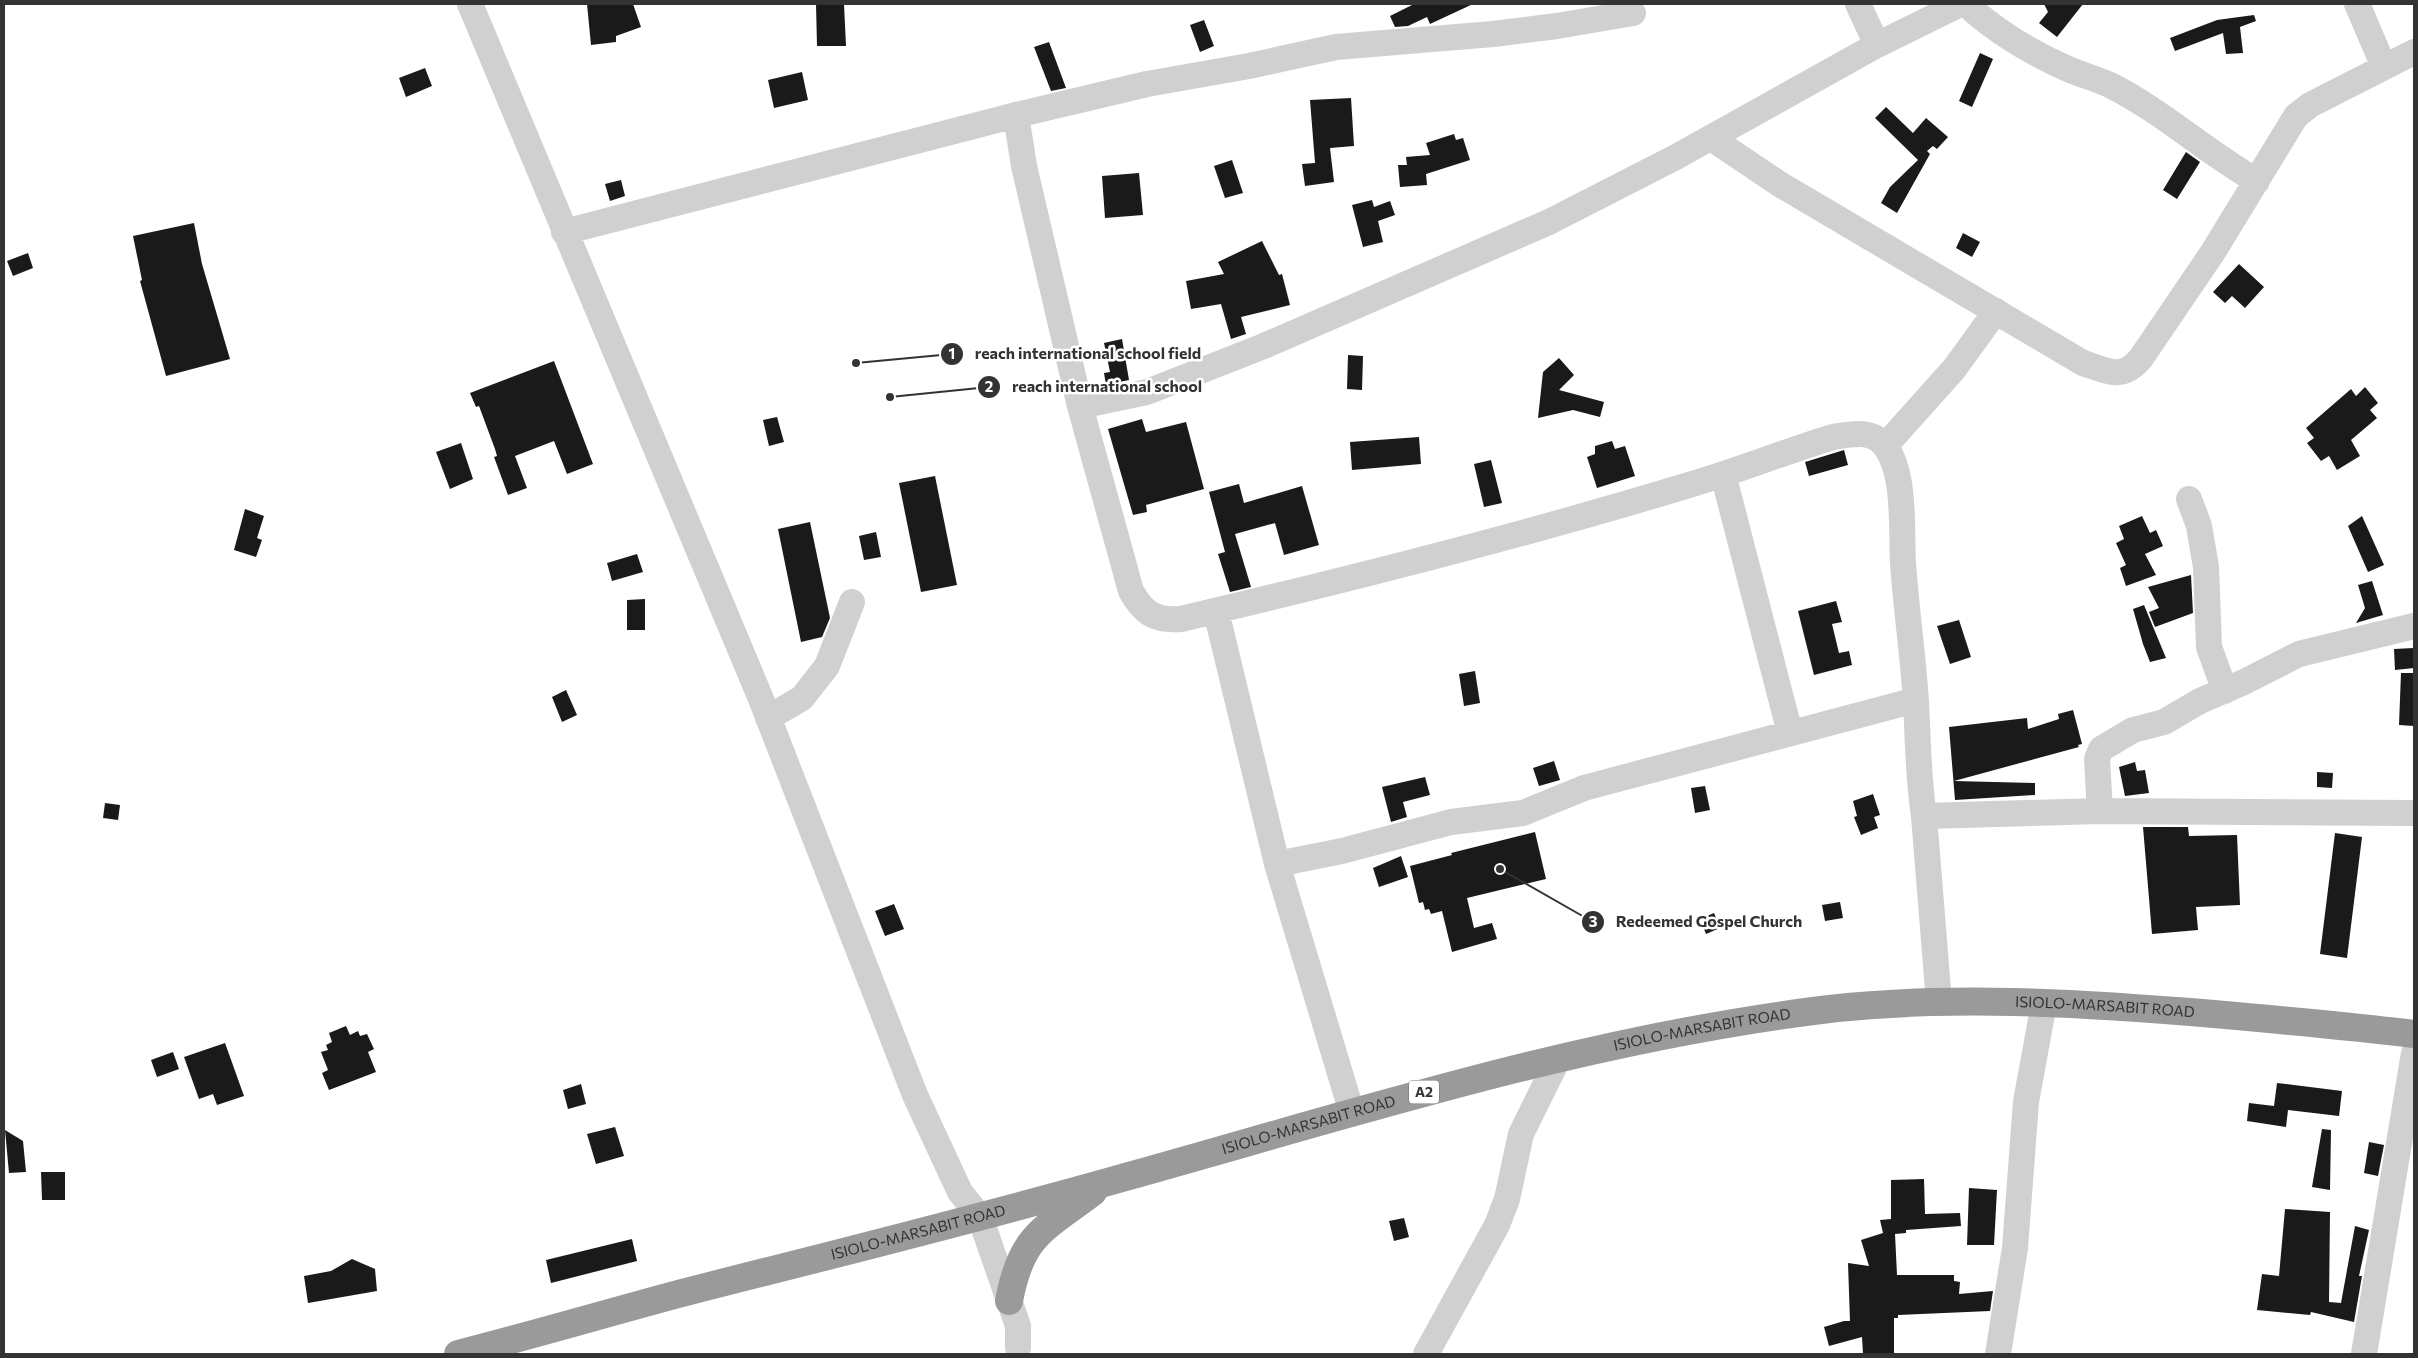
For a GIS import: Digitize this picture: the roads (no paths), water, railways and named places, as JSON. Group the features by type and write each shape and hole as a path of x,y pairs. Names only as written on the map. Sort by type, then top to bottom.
{"highway":[{"name":"ISIOLO-MARSABIT ROAD","path":"458,1354 669,1297 972,1219 1352,1113 1558,1059 1672,1034 1816,1011 1939,1003 2044,1003 2120,1006 2314,1022 2414,1034"},
{"path":"1009,1301 1016,1268 1034,1238 1042,1229 1107,1182"}],"street":[{"path":"470,4 768,718 915,1095 1009,1301 1018,1326 1020,1350"},
{"path":"1858,4 1877,44"},
{"path":"1080,406 1147,392 1372,300 1549,222 1712,138 1877,44 1960,4"},
{"path":"1966,4 1981,18 2011,38 2067,69 2110,85 2160,115 2222,161 2257,181"},
{"path":"2357,4 2384,66"},
{"path":"564,232 1016,115 1147,84 1249,66 1336,47 1502,32 1634,13"},
{"path":"1712,138 1781,185 2083,363 2113,372 2130,370 2141,358 2213,252 2296,116 2303,109 2414,52"},
{"path":"1016,115 1024,166 1080,406 1131,591 1140,606 1150,614 1166,620 1181,619 1290,594 1574,519 1723,474 1832,437 1855,434 1871,435 1885,446 1896,472 1899,493 1916,700 1920,785 1939,1003"},
{"path":"1885,446 1954,369 1996,311"},
{"path":"1723,474 1790,733"},
{"path":"2189,499 2199,526 2206,567 2209,647 2225,690"},
{"path":"768,718 802,698 826,666 852,602"},
{"path":"1216,611 1277,864 1352,1113"},
{"path":"2100,811 2096,759 2102,749 2133,730 2164,722 2200,701 2299,654 2414,626"},
{"path":"1277,864 1342,851 1451,822 1523,813 1584,788 1916,700"},
{"path":"1924,816 2100,811 2414,813"},
{"path":"1998,1354 2015,1248 2026,1102 2044,1003"},
{"path":"2364,1354 2414,1053"},
{"path":"1426,1354 1497,1225 1507,1199 1521,1134 1558,1059"},
{"path":"972,1219 1004,1321 1020,1350"}],"place":[{"name":"reach international school field","path":"856,363"},
{"name":"reach international school","path":"890,397"},
{"name":"Redeemed Gospel Church","path":"1500,869"}]}
